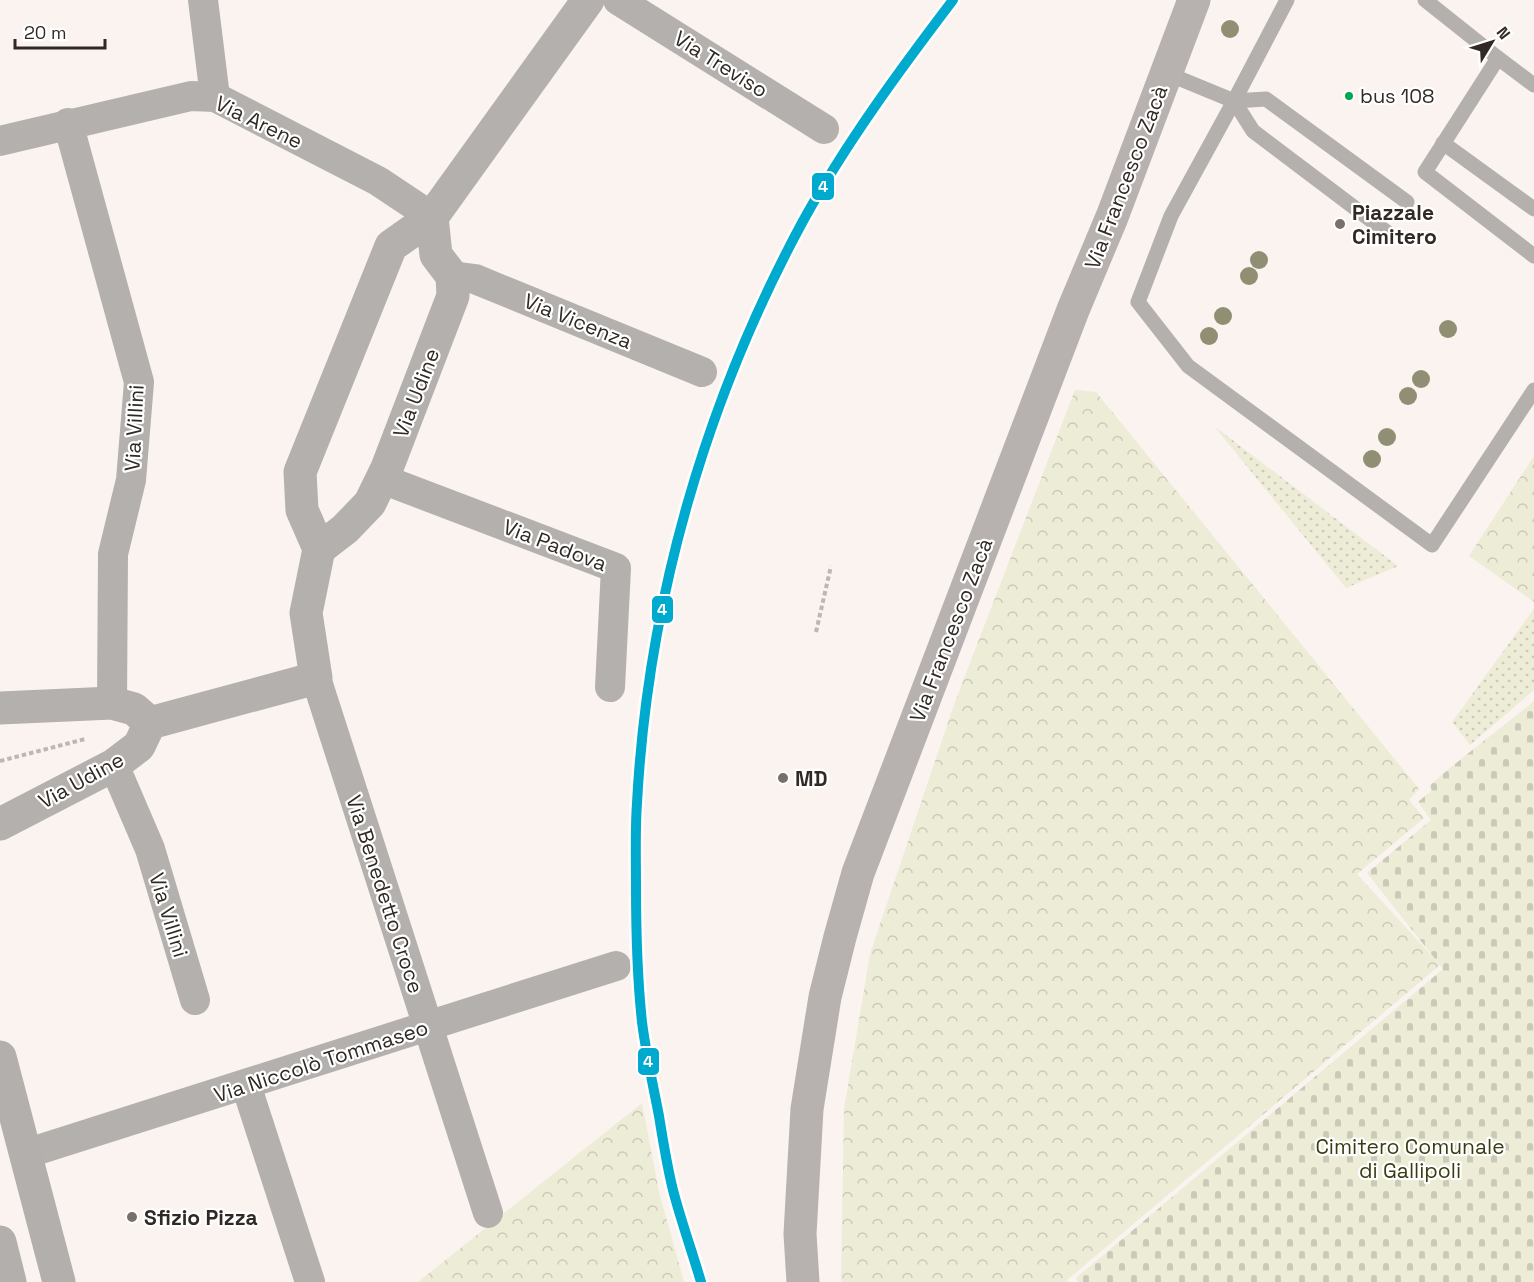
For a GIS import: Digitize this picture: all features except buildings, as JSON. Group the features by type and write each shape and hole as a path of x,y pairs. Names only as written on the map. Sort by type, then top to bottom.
{"main road":[{"name":"Via Francesco Zacà","path":"803,1282 801,1223 807,1109 812,1069 825,997 858,873 1194,0"},
{"path":"0,1057 13,1158 58,1282"},
{"path":"0,1242 10,1282"}],"street":[{"path":"203,0 215,97"},
{"path":"0,708 112,703 134,709 150,723 316,678 306,613 319,549 302,510 300,472 391,246 432,217 588,0"},
{"name":"Via Treviso","path":"618,0 824,129"},
{"name":"Via Arene","path":"0,141 68,123 191,96 215,97 378,182 432,217"},
{"name":"Via Villini","path":"68,123 139,382 131,480 113,554 112,703"},
{"path":"432,217 436,255 452,276"},
{"name":"Via Vicenza","path":"452,276 475,279 702,372"},
{"name":"Via Udine","path":"319,549 345,529 370,503 382,479 453,296 452,276"},
{"name":"Via Padova","path":"382,479 616,568 610,687"},
{"name":"Via Benedetto Croce","path":"316,678 488,1213"},
{"name":"Via Udine","path":"0,824 114,765 139,746 150,723"},
{"name":"Via Villini","path":"114,765 150,849 195,1000"},
{"name":"Via Niccolò Tommaseo","path":"13,1158 616,966"},
{"path":"246,1085 310,1282"}],"lane":[{"path":"1287,0 1171,216 1138,302 1188,366 1432,545 1534,390"},
{"path":"1425,0 1534,85"},
{"path":"1498,58 1425,172 1534,256"},
{"path":"1166,73 1234,101 1266,99 1407,202"},
{"path":"1234,101 1253,131 1388,233"},
{"path":"1443,143 1534,209"}],"path":[{"path":"816,632 831,566"},
{"path":"0,761 85,739"}],"green space":[{"path":"1075,390 1096,392 1419,789 1409,800 1424,818 1357,874 1440,965 1067,1280 1068,1282 841,1282 844,1109 870,954 955,702"},
{"path":"1214,426 1398,566 1346,588"},
{"path":"1534,456 1534,602 1469,556"},
{"path":"1534,609 1534,690 1470,745 1452,722"},
{"name":"Cimitero Comunale di Gallipoli","path":"1534,701 1534,1282 1078,1282 1076,1278 1443,969 1367,873 1431,820 1418,802 1432,790 1429,786"},
{"path":"642,1103 659,1192 684,1282 418,1282"}],"transit line":[{"name":"4","path":"701,1282 679,1213 669,1172 642,1022 639,988 636,919 636,813 643,727 654,651 669,576 688,503 711,430 768,289 803,221 837,164 893,81 953,0"}],"place":[{"name":"bus 108","path":"1349,96"},
{"name":"Piazzale Cimitero","path":"1340,224"},
{"name":"MD","path":"783,778"},
{"name":"Sfizio Pizza","path":"132,1217"}]}
